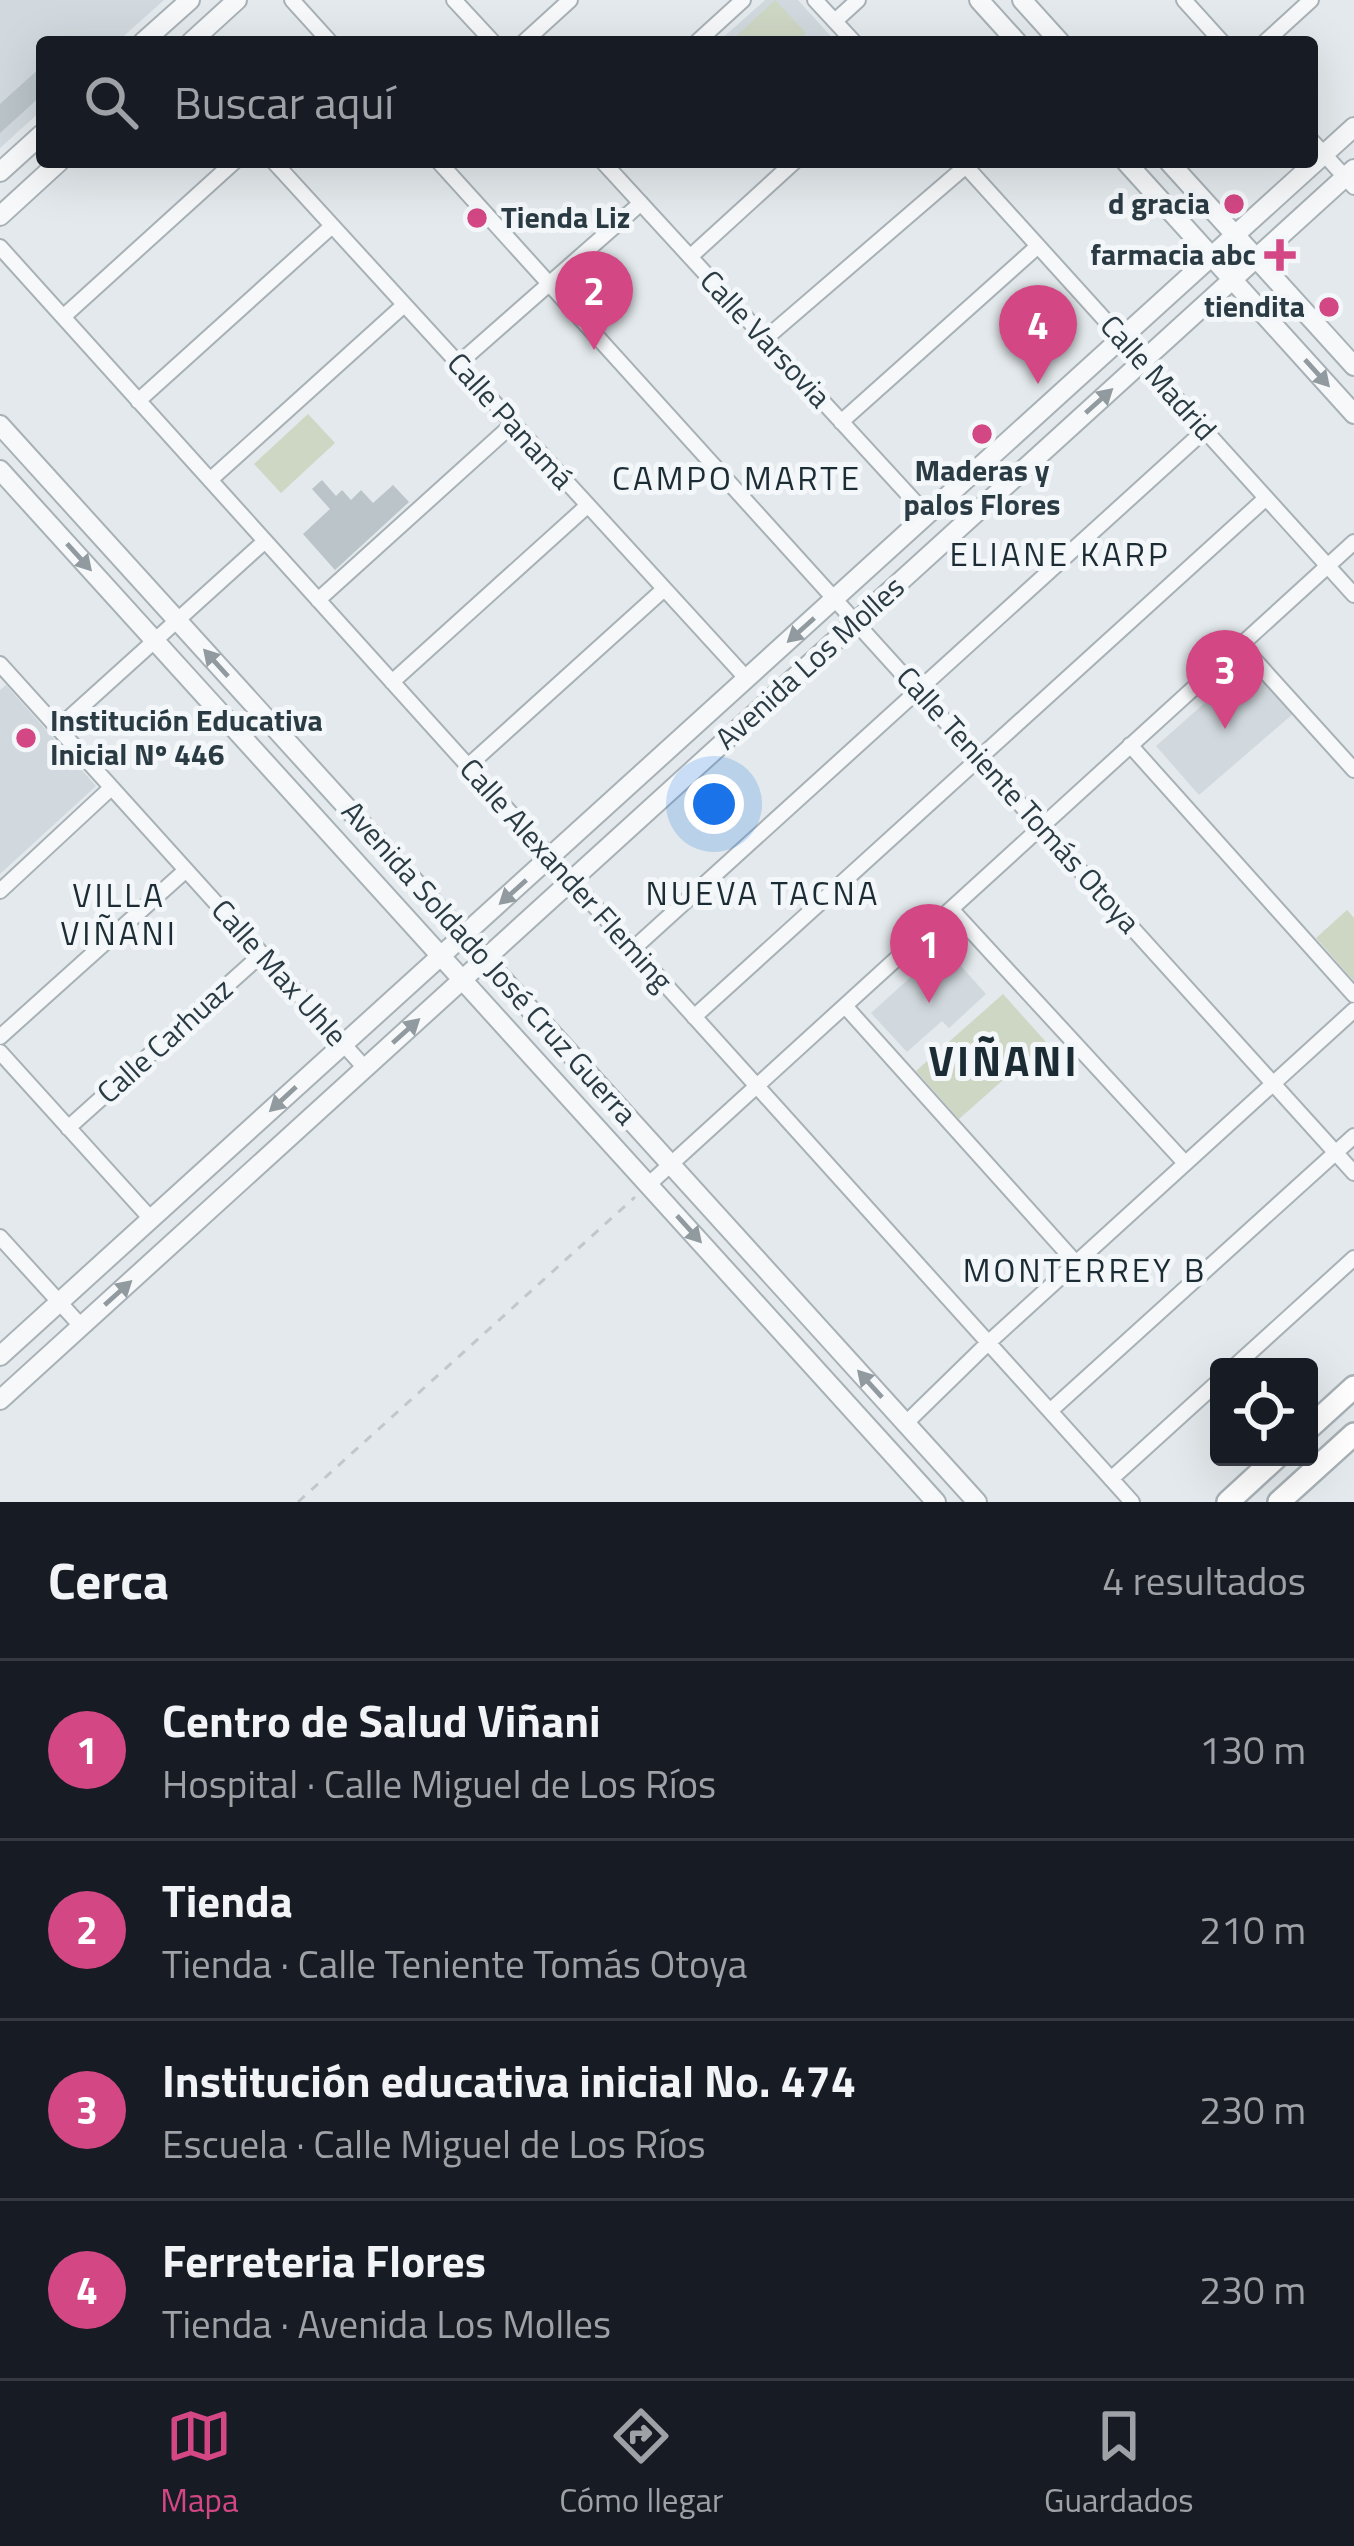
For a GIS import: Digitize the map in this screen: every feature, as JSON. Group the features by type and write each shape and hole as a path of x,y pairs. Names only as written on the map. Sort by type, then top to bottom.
{"main road":[{"path":"1318,1420 1354,1387"},
{"path":"1279,1502 1354,1434"},
{"path":"1228,1502 1267,1466"}],"street":[{"path":"157,36 190,0"},
{"path":"198,36 237,0"},
{"path":"292,0 325,36"},
{"path":"454,0 487,36"},
{"path":"531,36 570,0"},
{"path":"704,36 743,0"},
{"path":"815,0 849,36"},
{"path":"835,21 858,0"},
{"path":"979,0 1012,36"},
{"path":"1022,0 1055,36"},
{"path":"1184,0 1217,36"},
{"path":"1272,36 1311,0"},
{"name":"Avenida Los Molles","path":"1318,148 1354,127"},
{"path":"0,172 36,139"},
{"path":"1318,148 1351,178"},
{"path":"0,216 52,168"},
{"path":"63,316 227,168"},
{"name":"Calle Panamá","path":"279,168 747,679"},
{"name":"Calle Teniente Tomás Otoya","path":"445,168 1354,1173"},
{"name":"Calle Varsovia","path":"609,168 927,515"},
{"path":"690,257 787,168"},
{"path":"765,339 959,168"},
{"name":"Calle Madrid","path":"968,168 1354,595"},
{"path":"1131,168 1354,414"},
{"path":"1174,168 1354,366"},
{"name":"Avenida Los Molles","path":"0,1356 1212,257 1299,168"},
{"name":"Avenida Los Molles","path":"0,1400 1256,258 1351,178"},
{"path":"458,364 641,203"},
{"path":"138,401 332,226"},
{"path":"842,422 1038,246"},
{"name":"Calle Alexander Fleming","path":"0,247 1132,1502"},
{"path":"210,480 404,305"},
{"path":"318,600 513,424"},
{"name":"Avenida Soldado José Cruz Guerra","path":"0,425 977,1502"},
{"path":"633,950 1205,430"},
{"name":"Avenida Soldado José Cruz Guerra","path":"0,470 936,1502"},
{"path":"694,1017 1266,498"},
{"path":"392,682 587,506"},
{"path":"58,728 265,541"},
{"path":"648,1185 1354,542"},
{"path":"468,766 664,590"},
{"path":"1241,645 1354,770"},
{"name":"Calle Max Uhle","path":"2,670 365,1068"},
{"path":"1130,746 1354,995"},
{"path":"0,891 111,788"},
{"path":"0,1037 186,870"},
{"path":"951,909 1185,1163"},
{"name":"Calle Carhuaz","path":"68,1128 262,954"},
{"path":"844,1006 1076,1263"},
{"path":"906,1423 1354,1010"},
{"path":"0,1052 152,1220"},
{"path":"1050,1411 1354,1136"},
{"path":"0,1237 81,1326"},
{"path":"1244,1358 1354,1258"},
{"path":"1111,1479 1210,1389"}],"path":[{"path":"298,1502 648,1185"}],"shaded area":[{"path":"0,0 164,0 124,36 36,36 36,115 0,148"},
{"path":"765,0 798,0 831,36 725,36"},
{"path":"1250,663 1294,713 1199,795 1156,746"},
{"name":"Institución Educativa Inicial Nº 446","path":"6,685 96,786 0,874 0,690"},
{"path":"944,947 986,994 949,1028 942,1021 907,1052 871,1013"}],"green space":[{"path":"775,0 806,33 803,36 736,36"},
{"path":"308,414 335,443 281,493 254,464"},
{"path":"1347,910 1354,918 1354,981 1316,938"},
{"path":"1003,994 1046,1042 959,1119 916,1071"}],"building":[{"path":"36,71 36,100 0,133 0,104"},
{"path":"322,480 336,496 342,490 351,500 361,490 373,503 393,485 409,502 335,570 303,534 330,509 312,489"}],"place":[{"name":"d gracia","path":"1234,204"},
{"name":"Tienda Liz","path":"477,218"},
{"name":"farmacia abc","path":"1280,255"},
{"name":"tiendita","path":"1329,307"},
{"name":"Tienda","path":"594,350"},
{"name":"Ferreteria Flores","path":"1038,384"},
{"name":"Maderas y palos Flores","path":"982,434"},
{"name":"Institución educativa inicial No. 474","path":"1225,729"},
{"name":"Institución Educativa Inicial Nº 446","path":"26,738"},
{"name":"Centro de Salud Viñani","path":"929,1003"}],"district":[{"name":"CAMPO MARTE","path":"737,478"},
{"name":"ELIANE KARP","path":"1060,554"},
{"name":"NUEVA TACNA","path":"763,893"},
{"name":"VILLA VIÑANI","path":"119,914"},
{"name":"VIÑANI","path":"1004,1061"},
{"name":"MONTERREY B","path":"1085,1270"}]}
